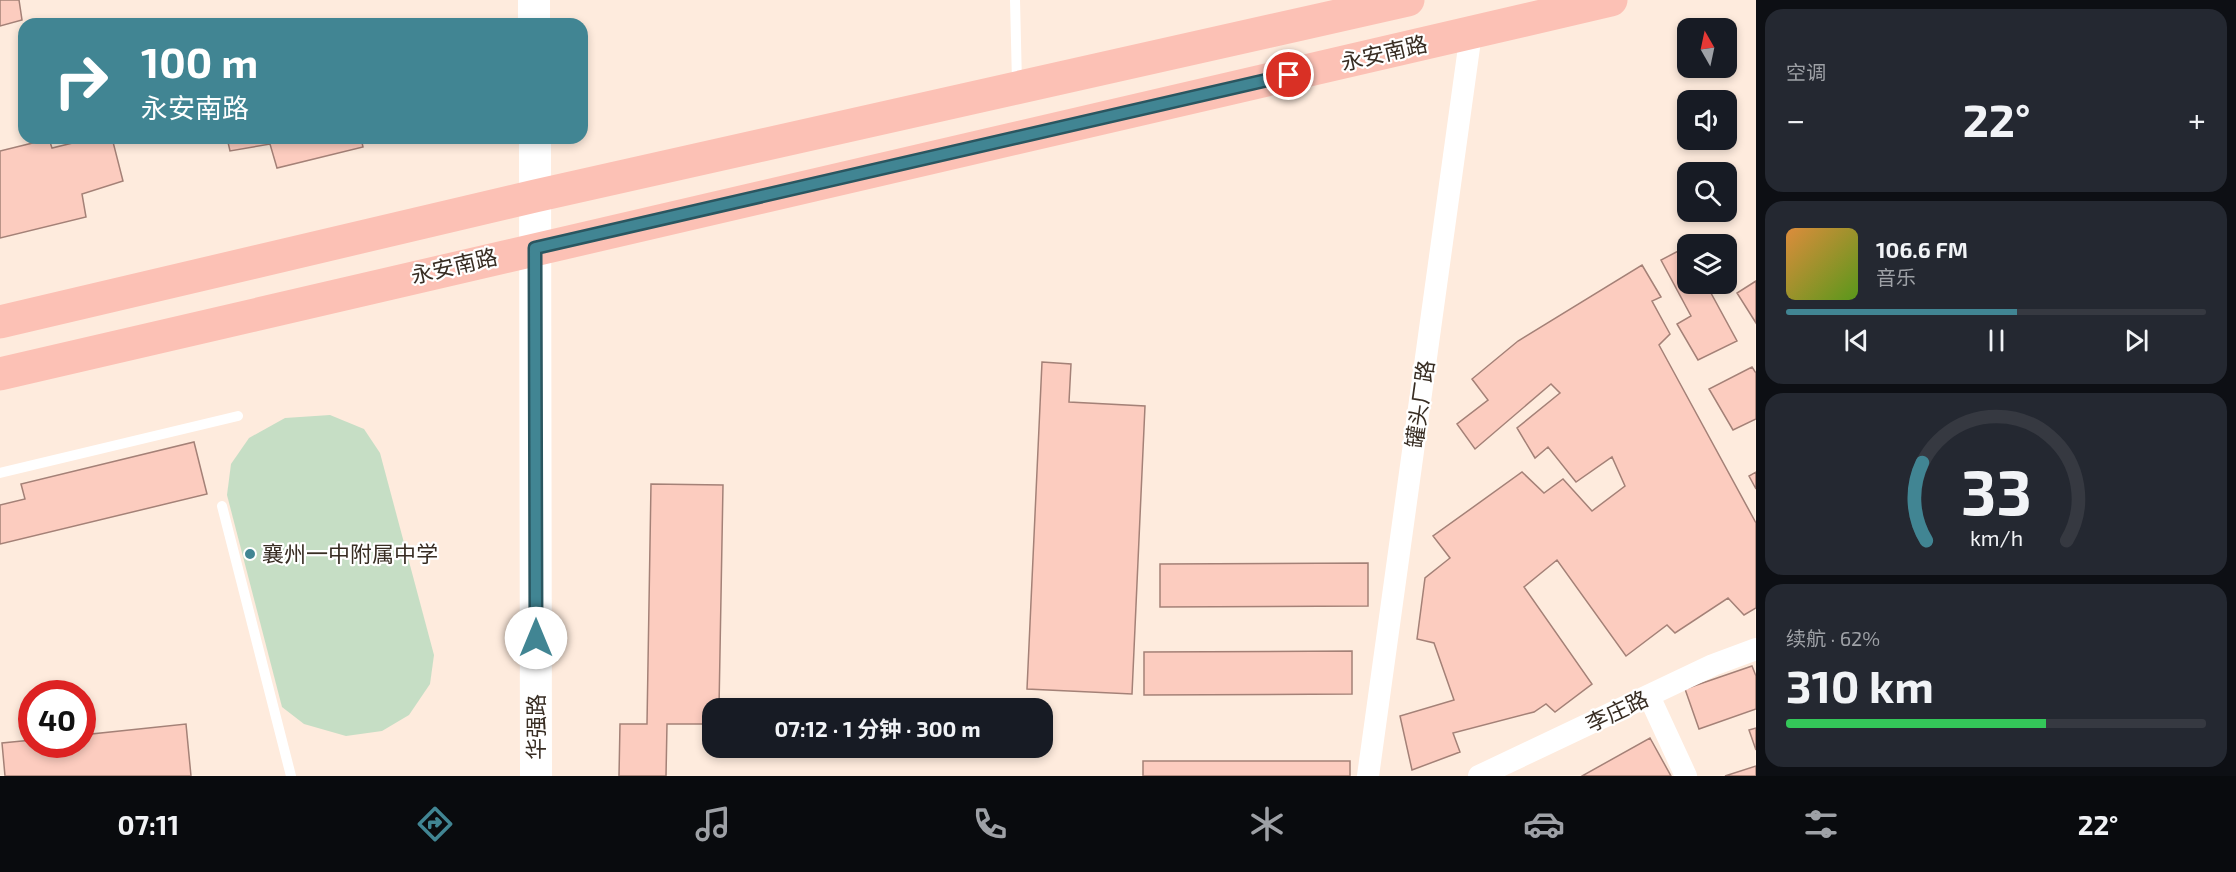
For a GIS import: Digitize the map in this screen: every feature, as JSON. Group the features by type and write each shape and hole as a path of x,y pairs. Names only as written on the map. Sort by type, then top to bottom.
{"main road":[{"name":"永安南路","path":"0,322 535,196 1408,0"},
{"name":"永安南路","path":"0,374 1611,0"}],"street":[{"path":"534,0 534,18"},
{"name":"罐头厂路","path":"1368,776 1471,33"},
{"name":"华强路","path":"535,144 536,776"},
{"name":"李庄路","path":"1479,776 1713,665 1756,649"},
{"path":"1649,696 1686,776"}],"lane":[{"path":"1015,0 1017,86"},
{"path":"0,474 238,416"},
{"path":"222,506 291,776"}],"green space":[{"path":"330,415 364,429 380,453 434,655 430,684 409,715 382,731 346,736 304,724 282,707 227,495 231,464 249,438 285,418"}],"building":[{"path":"0,0 19,0 22,18 0,26"},
{"path":"29,144 51,144 52,148 68,144 114,144 123,181 82,194 86,217 0,238 0,151"},
{"path":"228,144 270,144 230,151"},
{"path":"270,144 362,144 363,147 277,168"},
{"path":"1677,252 1677,290 1661,260"},
{"path":"1642,265 1661,297 1652,301 1670,334 1659,345 1756,523 1756,608 1744,615 1728,598 1675,633 1667,625 1626,656 1557,560 1524,587 1592,684 1555,712 1546,704 1534,712 1453,733 1460,752 1412,770 1400,716 1454,700 1434,643 1417,639 1425,578 1450,558 1433,536 1522,472 1544,493 1563,479 1592,511 1625,486 1612,457 1576,482 1548,447 1535,458 1517,428 1560,393 1551,384 1475,449 1457,424 1488,400 1472,379 1518,341"},
{"path":"1756,281 1756,323 1737,293"},
{"path":"1679,294 1711,294 1737,341 1698,360 1677,324 1691,316"},
{"path":"1042,362 1071,364 1069,402 1145,406 1132,694 1027,689"},
{"path":"1752,367 1756,373 1756,419 1733,430 1709,389"},
{"path":"194,442 207,494 0,544 0,505 25,499 21,484"},
{"path":"1756,472 1756,489 1749,476"},
{"path":"651,484 723,485 719,698 702,698 702,724 667,724 666,776 619,776 620,724 647,724"},
{"path":"1368,563 1368,606 1160,607 1160,564"},
{"path":"1352,651 1352,694 1144,695 1144,652"},
{"path":"1752,666 1756,676 1756,709 1699,729 1685,689"},
{"path":"186,724 191,776 5,776 2,743 18,741 18,758 96,758 96,734"},
{"path":"1756,728 1756,750 1749,730"},
{"path":"1650,738 1671,776 1582,776"},
{"path":"1143,761 1350,761 1350,776 1143,776"},
{"path":"1756,766 1756,776 1725,776"}],"place":[{"name":"襄州一中附属中学","path":"250,554"}],"route":[{"path":"536,638 535,248 1289,75"}]}
